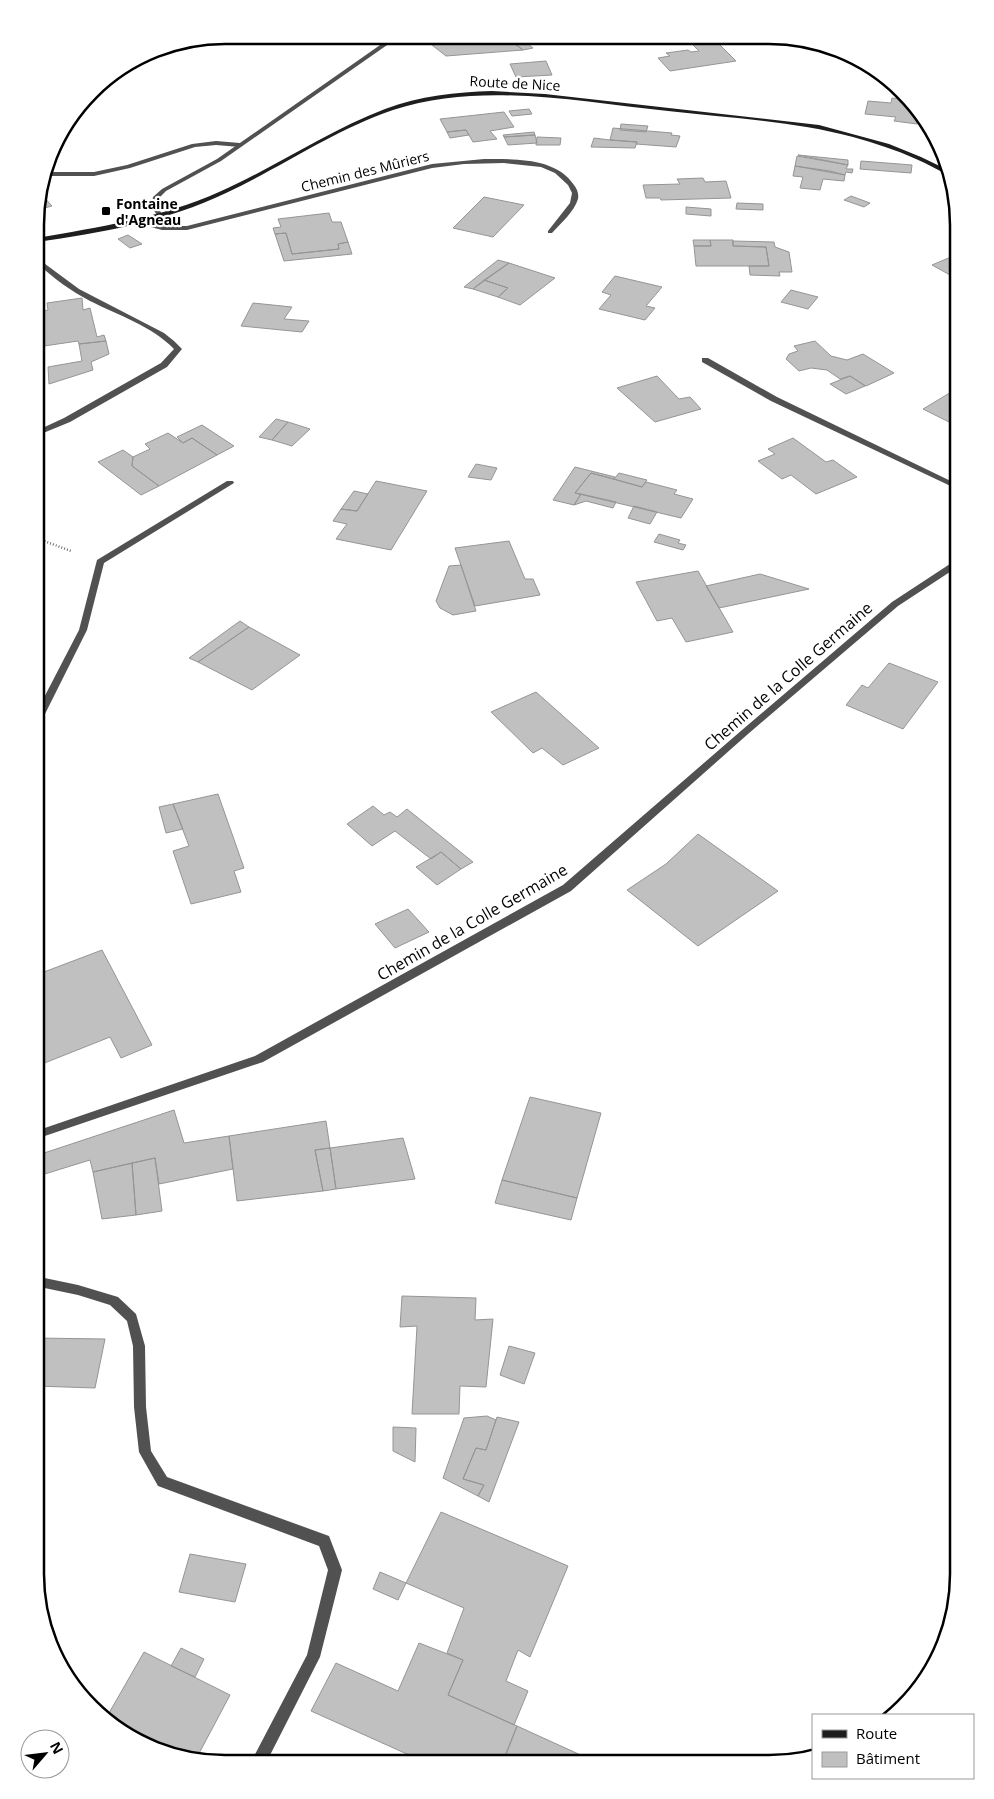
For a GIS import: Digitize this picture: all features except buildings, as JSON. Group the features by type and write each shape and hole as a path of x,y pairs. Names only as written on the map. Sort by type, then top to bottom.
{"main road":[{"name":"Route de Nice","path":"44,239 135,222 190,206 222,193 365,119 411,102 448,94 470,92 526,93 819,127 855,134 896,148 942,170"}],"street":[{"path":"160,215 153,206 156,197 164,190 219,160 385,44"},
{"path":"51,174 94,174 128,167 194,145 216,143 240,145"},
{"name":"Chemin des Mûriers","path":"135,222 162,228 187,228 432,166 459,163 528,162 546,165 557,170 573,186 575,197 550,232"},
{"path":"44,266 81,293 158,333 175,344 178,349 164,365 67,420 44,430"},
{"path":"705,360 774,399 950,484"},
{"path":"44,706 83,630 100,562 230,483"},
{"name":"Chemin de la Colle Germaine","path":"44,1133 259,1059 567,888 895,604 950,568"},
{"path":"44,1283 78,1290 114,1301 132,1318 139,1346 140,1407 145,1452 163,1482 324,1542 335,1570 313,1657 262,1755"}],"place":[{"name":"Fontaine d'Agneau","path":"106,211"}]}
